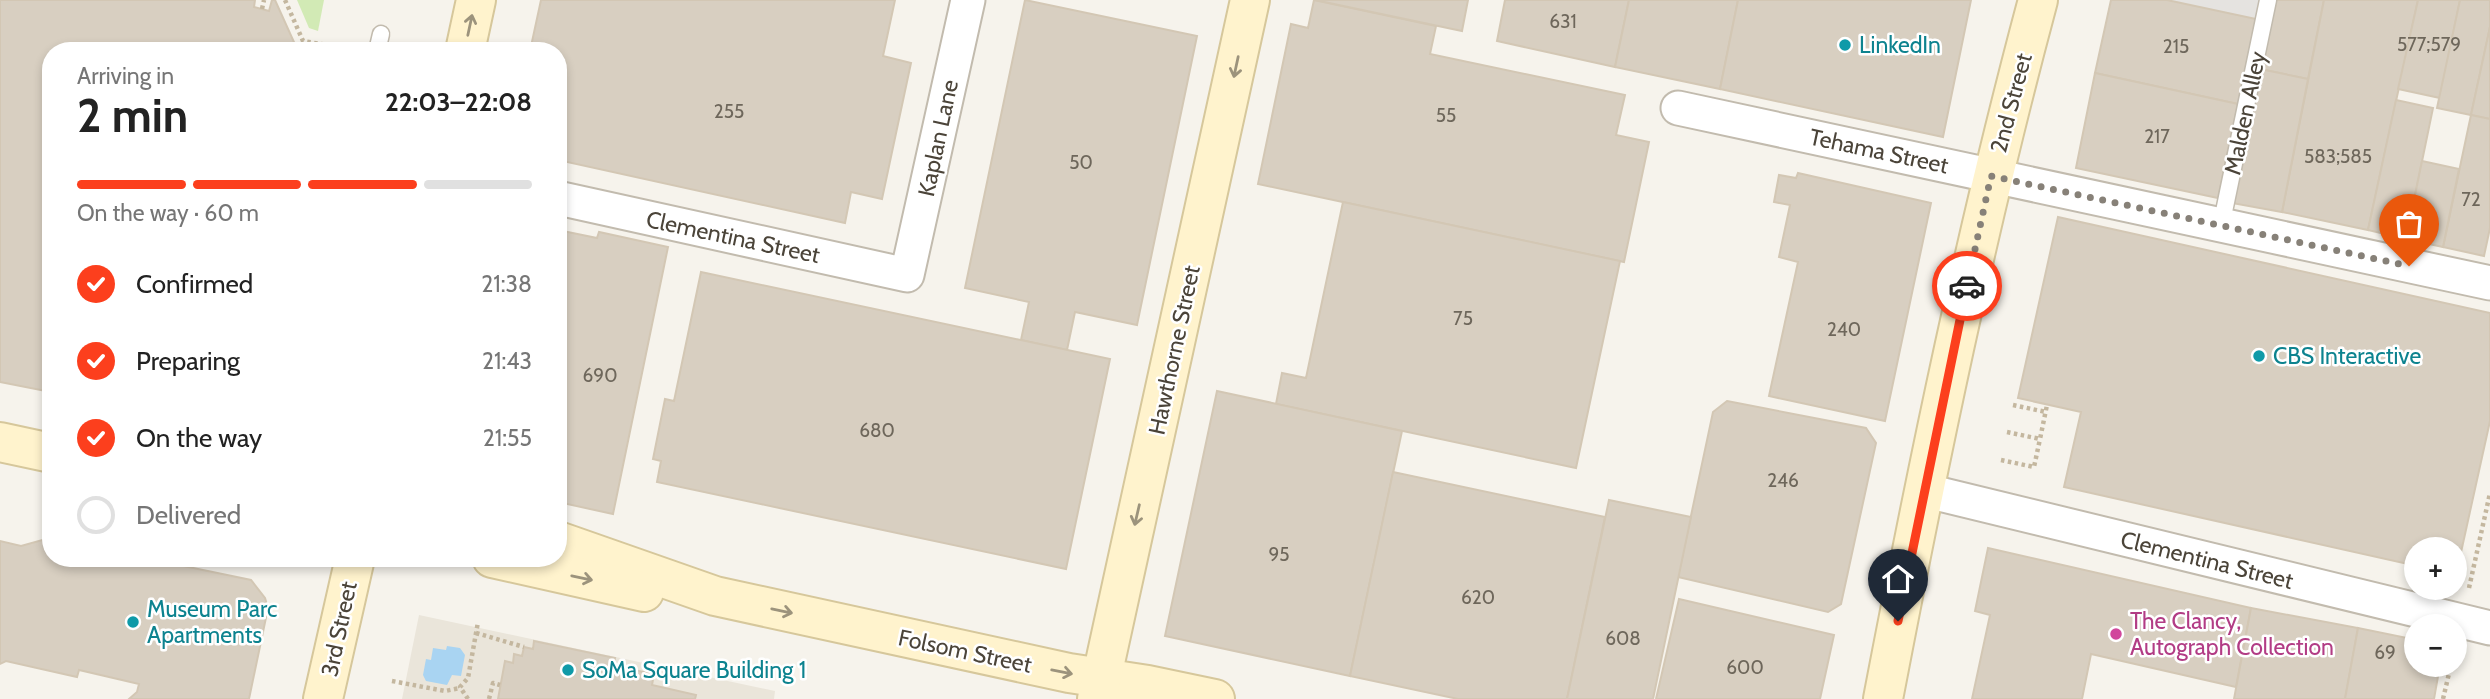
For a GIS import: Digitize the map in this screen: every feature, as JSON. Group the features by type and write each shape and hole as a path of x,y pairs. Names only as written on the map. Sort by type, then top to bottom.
{"street":[{"path":"467,42 475,0"},
{"name":"Kaplan Lane","path":"907,275 968,0"},
{"name":"Hawthorne Street","path":"1099,688 1250,0"},
{"name":"2nd Street","path":"1883,699 1923,490 1991,176 2038,0"},
{"name":"Tehama Street","path":"1678,108 2490,283"},
{"name":"Clementina Street","path":"567,200 907,275"},
{"path":"0,442 42,451"},
{"name":"Clementina Street","path":"1923,490 2475,625"},
{"name":"Folsom Street","path":"567,544 715,596 1099,688 1215,699"},
{"name":"3rd Street","path":"323,699 353,567"},
{"name":"Folsom Street","path":"532,567 647,593 715,596"}],"lane":[{"name":"Malden Alley","path":"2221,226 2268,0"},
{"path":"379,42 381,34"}],"path":[{"path":"261,9 264,0"},
{"path":"285,0 303,41 309,42"},
{"path":"2013,405 2046,412"},
{"path":"2001,460 2034,467 2047,405"},
{"path":"2007,432 2040,439"},
{"path":"2475,625 2490,493"},
{"path":"392,681 445,691 460,687 468,678 478,622"},
{"path":"476,633 523,647"},
{"path":"2443,699 2448,677"},
{"path":"489,699 493,683 500,685"},
{"path":"460,687 468,699"}],"shaded area":[{"path":"2167,0 2260,0 2256,19"},
{"path":"419,615 775,691 774,699 402,699"}],"green space":[{"path":"297,0 324,0 318,31 309,28"}],"water":[{"path":"447,646 460,648 465,655 461,676 452,675 447,685 426,681 423,675 426,659 431,660 433,648 446,650"}],"building":[{"path":"0,0 255,0 254,7 269,11 272,0 275,0 294,42 42,42 42,390 0,382"},
{"path":"541,0 895,0 883,56 911,63 882,199 851,192 845,223 567,162 567,42 532,42"},
{"path":"1025,0 1197,36 1137,325 1075,312 1067,350 1021,340 1029,302 965,288"},
{"path":"1314,0 1436,26 1430,54 1625,95 1616,135 1649,142 1624,262 1258,184 1291,24 1308,28"},
{"path":"1315,0 1468,0 1462,31"},
{"path":"1505,0 1629,0 1615,67 1497,41"},
{"path":"1629,0 1738,0 1720,89 1615,67"},
{"name":"LinkedIn","path":"1738,0 1971,0 1943,137 1720,89"},
{"path":"2111,0 2167,0 2256,19 2238,104 2095,73"},
{"path":"2275,0 2324,0 2308,79 2260,69"},
{"path":"2324,0 2418,0 2368,230 2282,212"},
{"path":"2418,0 2460,0 2440,98 2398,89"},
{"path":"2460,0 2490,0 2490,27 2471,115 2437,108"},
{"path":"2490,27 2490,119 2471,115"},
{"path":"2260,69 2308,79 2282,212 2232,203"},
{"path":"2095,73 2238,104 2218,198 2076,168"},
{"path":"2396,100 2433,108 2406,239 2368,230"},
{"path":"2471,115 2490,119 2490,228 2484,256 2443,247"},
{"path":"2422,161 2459,169 2443,247 2406,239"},
{"path":"1798,173 1931,203 1885,421 1769,396 1798,262 1779,257 1790,205 1774,202 1779,175 1796,178"},
{"path":"1343,202 1620,261 1576,468 1276,404 1282,373 1306,378"},
{"name":"CBS Interactive","path":"2058,217 2490,313 2490,421 2464,537 2404,537 2404,563 2064,487 2081,412 2018,398"},
{"path":"567,232 597,238 599,232 668,247 613,514 567,504"},
{"path":"701,272 1110,359 1066,569 657,482 661,461 653,459 665,399 674,401"},
{"path":"1217,391 1402,431 1350,676 1165,636"},
{"path":"1727,401 1866,428 1876,443 1841,604 1828,612 1678,577 1713,412"},
{"path":"1393,472 1605,517 1567,699 1458,699 1350,676"},
{"path":"1609,500 1691,517 1653,699 1567,699"},
{"name":"Museum Parc Apartments","path":"42,540 42,567 188,567 251,580 265,598 268,608 249,699 129,699 137,692 139,684 79,670 77,677 6,661 0,664 0,541 21,546"},
{"name":"The Clancy, Autograph Collection","path":"1988,548 2251,608 2236,687 2091,654 2082,699 1972,699 1990,615 1975,611"},
{"path":"1679,599 1834,635 1820,699 1656,699"},
{"path":"2251,608 2358,628 2345,699 2234,699"},
{"path":"2358,628 2404,637 2404,677 2438,677 2434,699 2345,699"},
{"name":"SoMa Square Building 1","path":"534,641 615,658 613,666 654,674 652,685 696,695 695,699 498,699 505,661 513,663 514,654 522,656 524,647 533,649"}],"way so far":[{"path":"1967,286 1991,176 2409,266"}],"place":[{"name":"LinkedIn","path":"1845,45"},
{"name":"CBS Interactive","path":"2259,356"},
{"name":"Museum Parc Apartments","path":"133,622"},
{"name":"The Clancy, Autograph Collection","path":"2116,634"},
{"name":"SoMa Square Building 1","path":"568,670"}],"route":[{"path":"1898,621 1967,286"}]}
